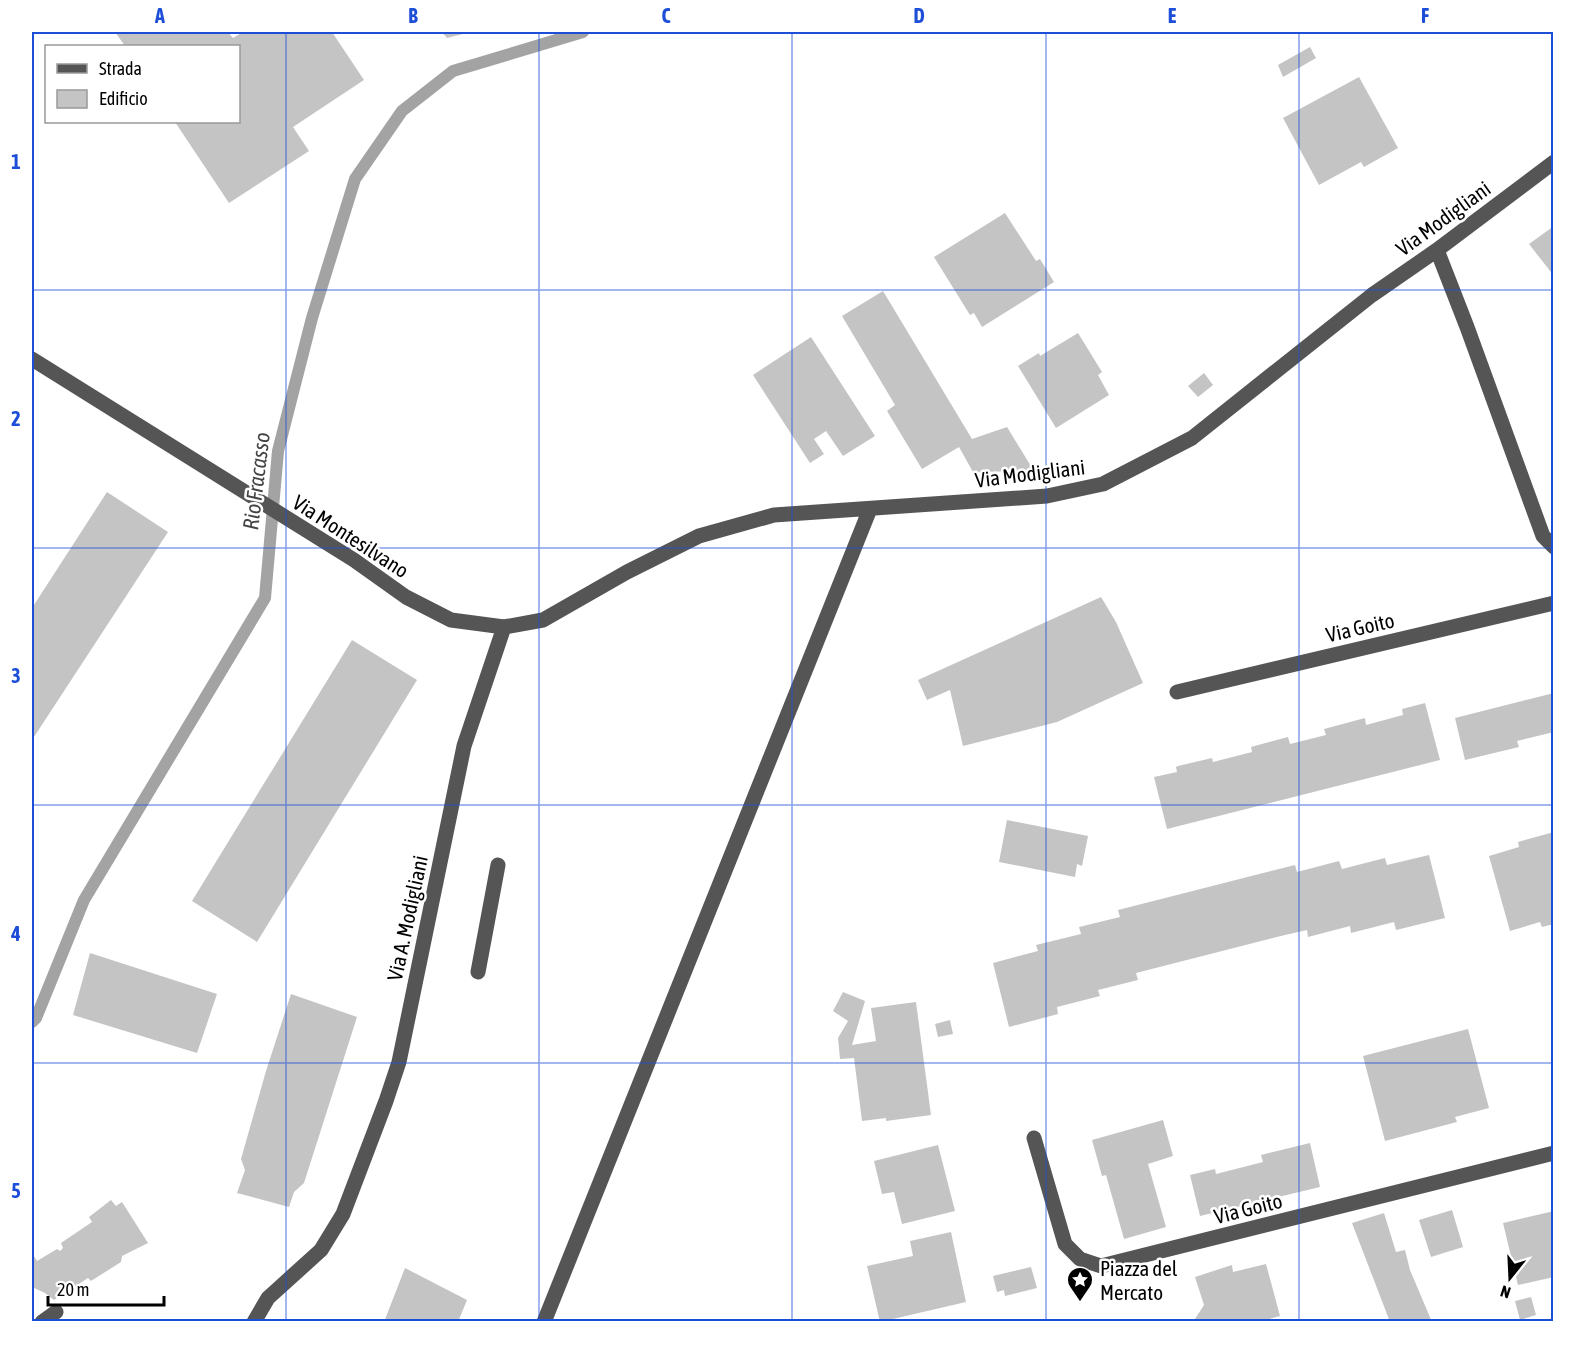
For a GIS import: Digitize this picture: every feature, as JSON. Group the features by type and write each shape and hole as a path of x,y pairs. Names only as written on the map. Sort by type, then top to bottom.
{"street":[{"name":"Via Modigliani","path":"504,627 543,620 627,572 699,536 774,515 1047,496 1103,484 1192,438 1372,294 1437,250 1554,162"},
{"path":"1437,250 1544,536 1554,547"},
{"name":"Via Montesilvano","path":"32,359 354,560 406,597 451,620 504,627"},
{"path":"544,1322 870,509"},
{"name":"Via Goito","path":"1177,692 1554,603"},
{"name":"Via A. Modigliani","path":"254,1322 268,1298 321,1250 343,1214 386,1101 399,1062 464,746 504,627"},
{"path":"478,972 498,865"},
{"name":"Via Goito","path":"1034,1138 1065,1244 1080,1259 1101,1266 1554,1153"},
{"path":"42,1322 56,1312"}],"building":[{"path":"115,32 228,32 233,38 243,32 332,32 364,80 293,127 309,151 229,203 176,123 240,123 240,45 124,45"},
{"path":"442,32 471,32 447,38"},
{"path":"1310,47 1316,58 1283,77 1278,65"},
{"path":"1359,77 1398,148 1364,167 1361,162 1319,185 1283,118"},
{"path":"1005,213 1036,261 1040,259 1054,282 982,327 974,313 970,315 934,257"},
{"path":"1554,226 1554,276 1529,244"},
{"path":"883,291 972,439 1007,427 1034,471 973,472 959,447 922,469 887,411 895,405 842,316"},
{"path":"1078,333 1102,372 1098,375 1109,395 1056,428 1018,366 1039,353 1040,356"},
{"path":"811,337 875,436 843,456 826,431 814,439 824,454 810,463 753,375"},
{"path":"1204,373 1213,385 1198,397 1188,386"},
{"path":"107,492 168,532 32,740 32,608"},
{"path":"1101,597 1116,622 1143,683 1057,722 963,746 950,690 927,700 918,680"},
{"path":"352,640 417,680 257,942 192,901"},
{"path":"1554,693 1554,732 1517,741 1519,747 1465,760 1455,718"},
{"path":"1425,703 1440,760 1167,829 1154,777 1177,772 1176,767 1178,766 1212,758 1213,762 1252,752 1251,747 1288,737 1290,744 1326,735 1324,729 1365,718 1366,725 1403,715 1402,709"},
{"path":"1007,820 1088,836 1082,866 1077,864 1075,877 999,862"},
{"path":"1554,832 1554,924 1542,927 1540,922 1510,931 1489,856 1519,847 1518,842"},
{"path":"1429,855 1445,918 1396,930 1394,922 1351,933 1350,926 1308,937 1307,930 1285,935 1136,973 1138,980 1098,990 1100,996 1057,1007 1058,1014 1009,1027 993,963 1038,951 1036,945 1081,934 1079,927 1120,917 1118,910 1295,865 1297,872 1339,861 1342,869 1385,858 1387,865"},
{"path":"90,953 217,994 197,1053 73,1015"},
{"path":"843,992 865,1001 852,1045 876,1041 871,1008 916,1002 931,1115 886,1121 886,1118 862,1121 854,1058 840,1059 838,1038 848,1021 833,1011"},
{"path":"291,994 357,1017 304,1183 294,1192 289,1207 237,1193 245,1170 241,1159"},
{"path":"950,1020 953,1034 938,1037 935,1024"},
{"path":"1468,1029 1489,1108 1455,1117 1457,1122 1385,1141 1363,1056"},
{"path":"1163,1120 1173,1156 1148,1164 1166,1227 1124,1239 1106,1175 1102,1176 1092,1140"},
{"path":"1310,1143 1320,1187 1200,1216 1190,1175 1215,1169 1216,1174 1263,1162 1261,1155"},
{"path":"938,1145 955,1211 902,1224 894,1192 882,1194 874,1161"},
{"path":"111,1200 116,1206 122,1202 148,1243 122,1256 121,1262 91,1281 88,1278 54,1300 32,1287 32,1253 37,1261 57,1249 60,1251 63,1248 61,1243 92,1222 89,1217"},
{"path":"1452,1210 1463,1247 1431,1257 1419,1220"},
{"path":"1554,1211 1554,1277 1518,1285 1503,1223"},
{"path":"1384,1213 1396,1252 1405,1250 1410,1270 1432,1322 1390,1322 1352,1223"},
{"path":"951,1232 966,1302 880,1322 867,1266 913,1256 910,1241"},
{"path":"1266,1264 1280,1316 1259,1322 1193,1322 1204,1305 1195,1277 1232,1265 1233,1272"},
{"path":"1031,1267 1037,1288 1005,1296 1004,1290 997,1292 993,1276"},
{"path":"405,1268 467,1300 458,1322 384,1322"},
{"path":"1531,1297 1536,1315 1520,1320 1515,1301"}],"waterway":[{"name":"Rio Fracasso","path":"32,1022 36,1018 84,900 265,598 278,451 312,318 355,179 402,111 453,71 583,32"}],"place":[{"name":"Piazza del Mercato","path":"1080,1303"}]}
